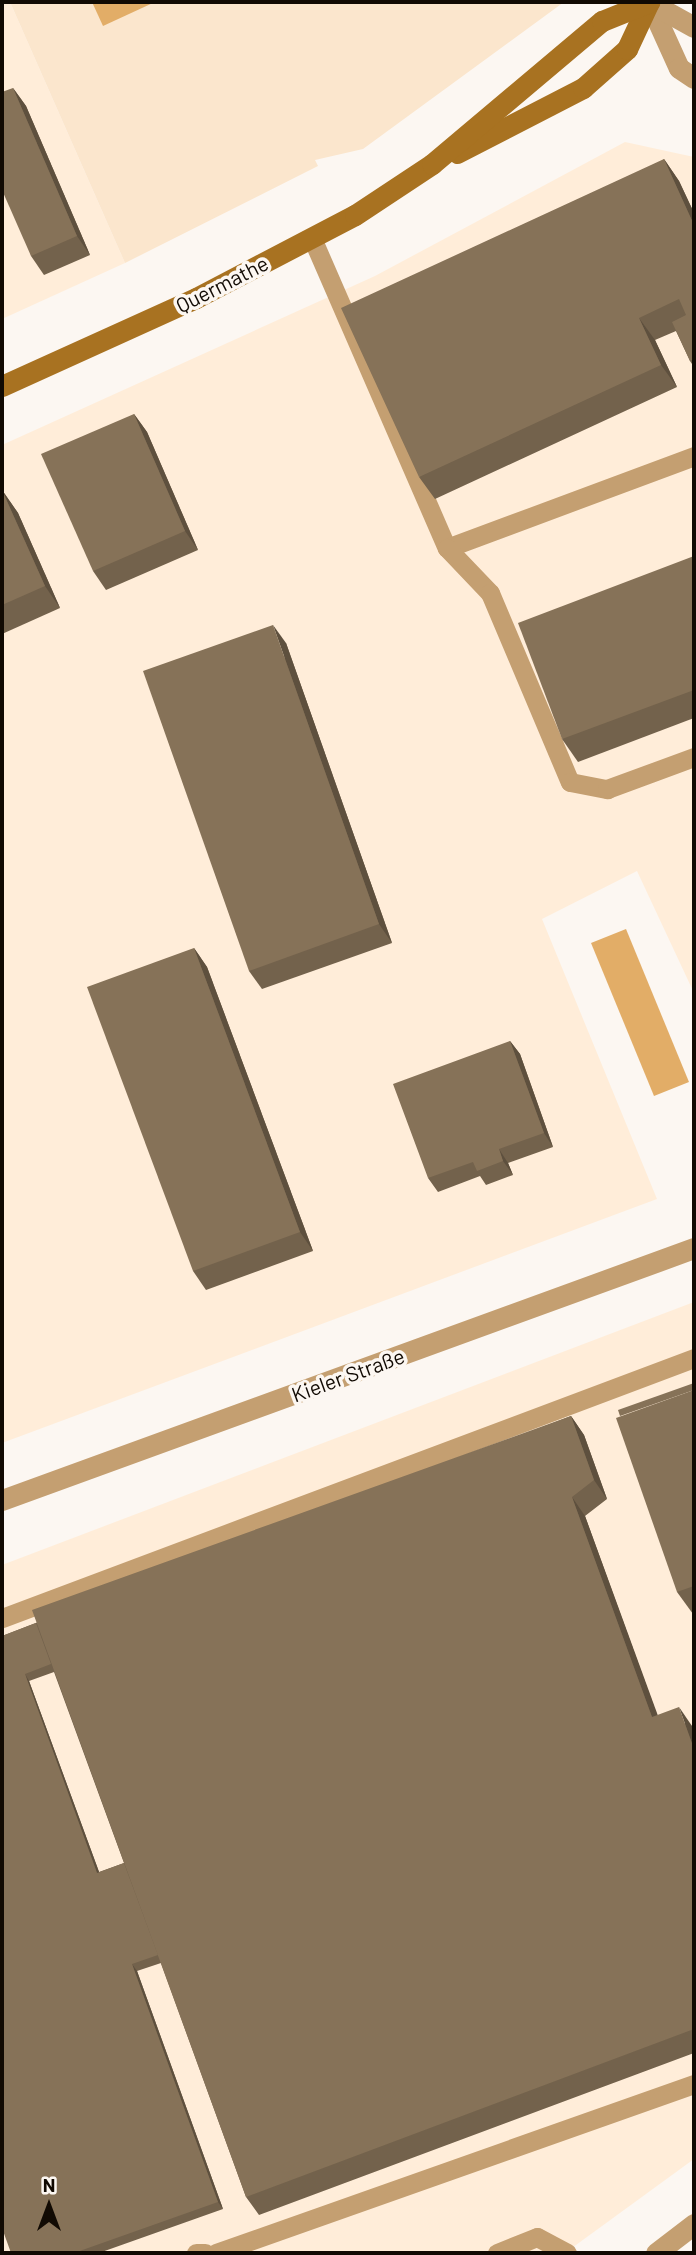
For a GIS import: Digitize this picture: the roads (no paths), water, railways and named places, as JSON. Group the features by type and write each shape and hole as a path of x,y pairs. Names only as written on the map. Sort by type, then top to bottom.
{"main road":[{"name":"Quermathe","path":"432,164 602,21 649,2"},
{"name":"Quermathe","path":"2,386 312,238 432,164 556,107 583,88 627,49 649,2"}],"street":[{"path":"649,2 694,27"},
{"path":"649,2 679,68 694,78"},
{"name":"Kieler Straße","path":"2,1500 694,1248"},
{"path":"656,2253 694,2224"}],"lane":[{"path":"312,238 447,548 490,593 570,782 607,789 694,757"},
{"path":"447,548 694,456"},
{"path":"2,1618 694,1358"},
{"path":"216,2253 694,2084"},
{"path":"497,2253 537,2237 567,2253"},
{"path":"195,2253 205,2253"}]}
